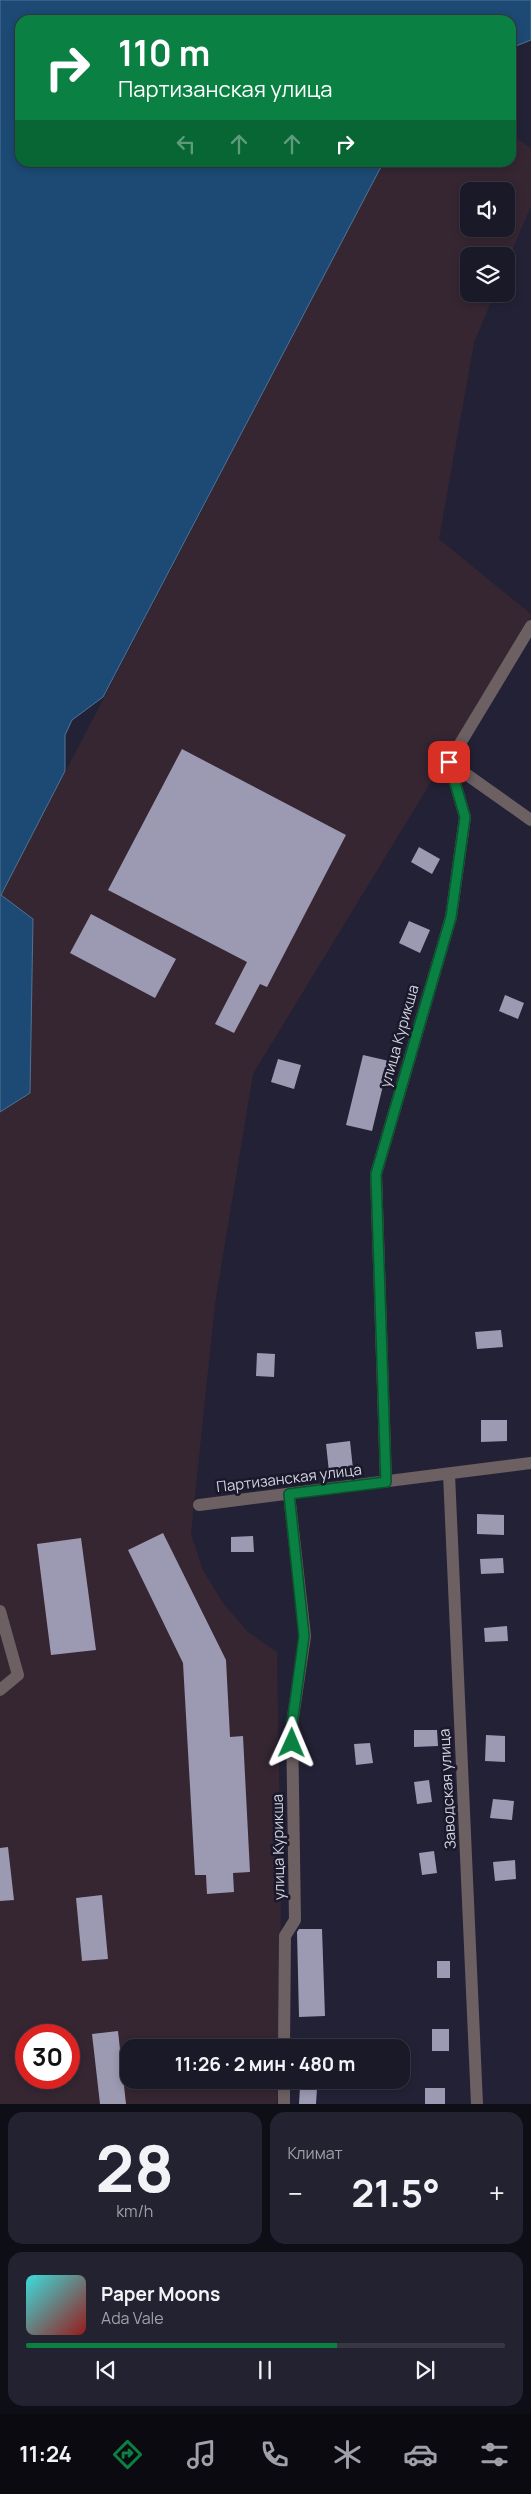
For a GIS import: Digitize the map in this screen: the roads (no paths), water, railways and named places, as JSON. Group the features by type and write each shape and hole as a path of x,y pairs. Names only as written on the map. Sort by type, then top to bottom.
{"street":[{"path":"531,626 449,762 531,820"},
{"name":"улица Курикша","path":"386,1482 376,1174 451,917 465,817 449,762"},
{"name":"Партизанская улица","path":"199,1506 531,1463"},
{"name":"Заводская улица","path":"449,1474 477,2104"},
{"name":"улица Курикша","path":"284,2039 285,1936 295,1920 292,1724 304,1636 289,1494"},
{"path":"0,1611 18,1675 0,1690"},
{"path":"284,2089 284,2104"}],"water":[{"path":"0,0 531,0 531,40 516,46 516,15 15,15 15,167 381,167 103,697 72,720 65,735 65,771 1,895 33,919 30,1093 0,1112"}]}
